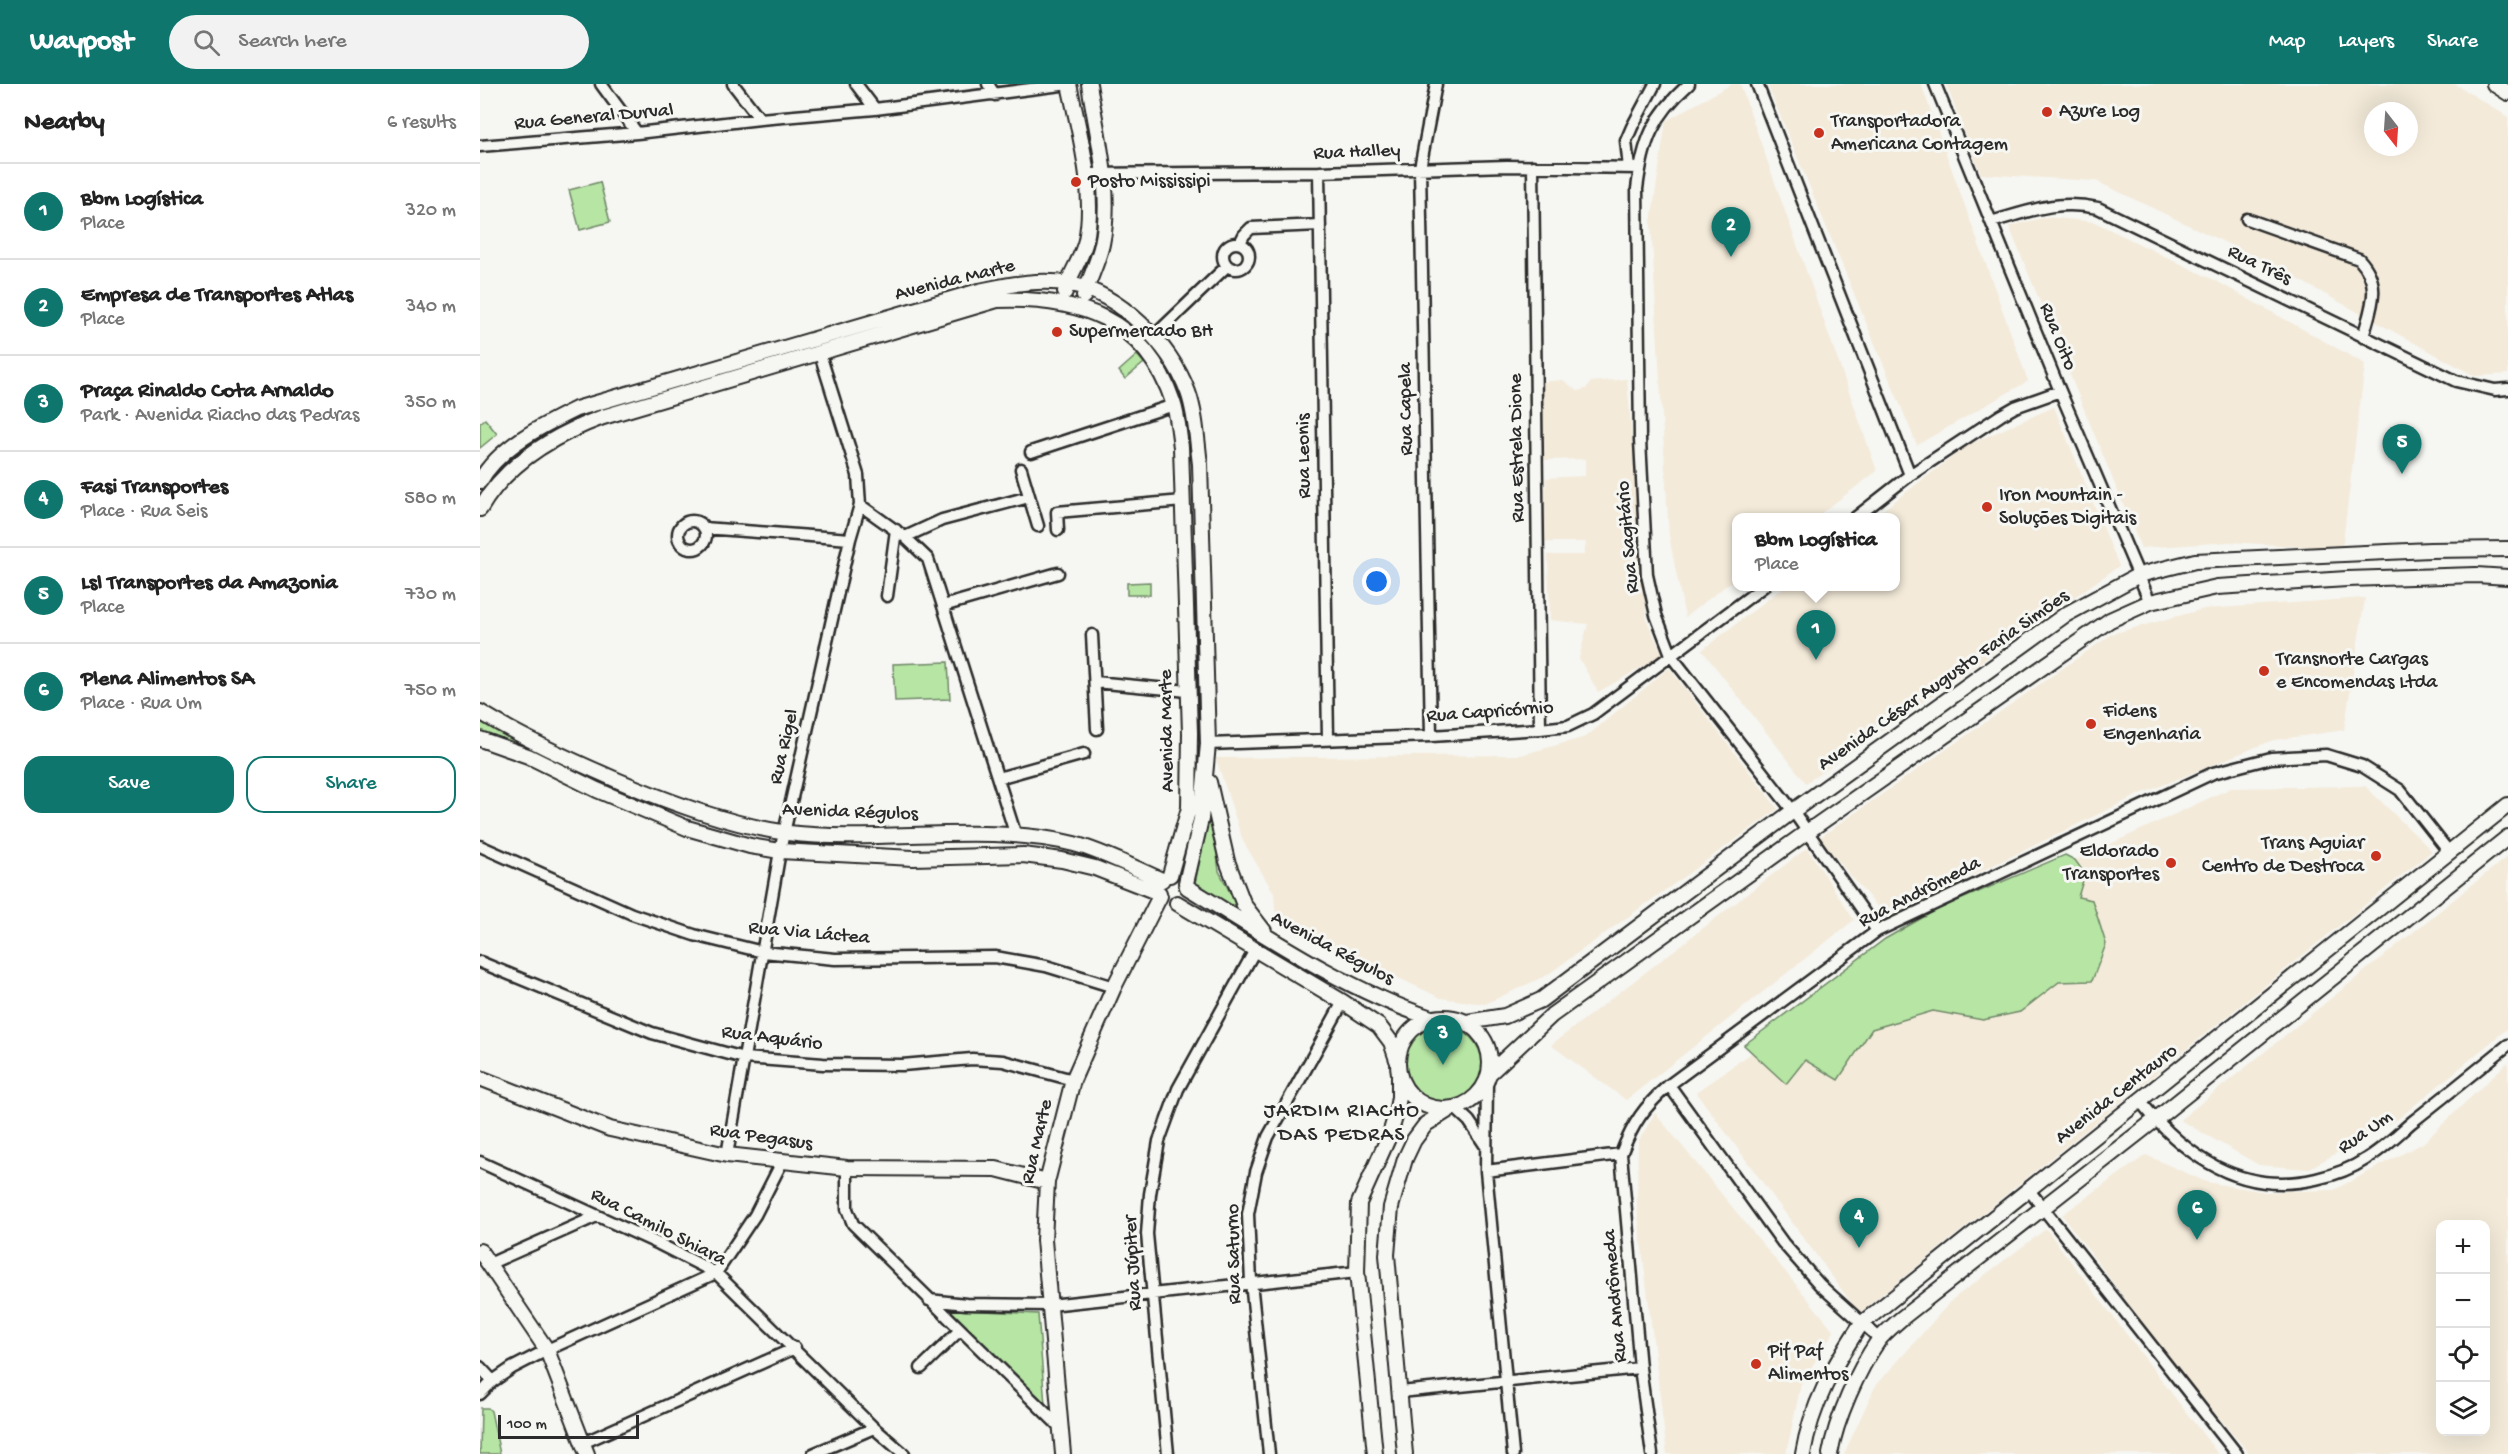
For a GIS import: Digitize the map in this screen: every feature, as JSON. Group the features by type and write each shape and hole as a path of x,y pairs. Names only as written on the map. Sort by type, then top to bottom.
{"street":[{"path":"601,84 637,133"},
{"path":"733,84 760,118"},
{"path":"856,84 874,109"},
{"path":"988,84 995,95"},
{"path":"1063,303 1067,284 1076,268 1086,240 1086,174 1069,84"},
{"name":"Rua General Durval","path":"480,146 874,109 1069,84"},
{"path":"1081,307 1102,244 1105,219 1103,173 1089,84"},
{"name":"Rua Capela","path":"1431,736 1420,168 1436,84"},
{"path":"1634,168 1626,141 1655,84"},
{"name":"Rua Sagitário","path":"1689,84 1670,101 1651,128 1634,168 1637,189 1640,440 1647,575 1656,615 1672,657 1793,811 1877,931"},
{"path":"1756,84 1910,475"},
{"name":"Rua Oito","path":"1935,84 2060,392 2150,603"},
{"path":"2494,84 2508,93"},
{"name":"Rua Halley","path":"1086,174 1319,172 1533,166 1634,168"},
{"name":"Rua Estrela Dione","path":"1533,166 1540,729"},
{"name":"Rua Leonis","path":"1319,172 1328,739"},
{"name":"Rua Três","path":"1991,222 2053,204 2079,204 2098,208 2456,381 2495,390 2508,389"},
{"path":"2247,219 2359,259 2370,271 2374,288 2363,337"},
{"path":"1240,243 1251,228 1320,225"},
{"path":"1240,243 1249,252 1247,264 1240,269 1227,266 1223,259 1224,251 1229,244 1240,243"},
{"path":"1143,348 1227,266"},
{"name":"Avenida Marte","path":"480,481 484,472 500,457 540,429 576,410 817,345 997,300 1031,299 1063,303 1081,307 1116,324 1143,348 1158,367 1174,405 1181,447 1184,501 1189,808 1166,892 1185,897 1201,819 1208,744 1200,464 1195,424 1188,392 1174,365 1153,337 1132,317 1086,288 1034,282 979,291 817,345 603,417 562,434 524,458 500,481 480,509"},
{"name":"Rua Rigel","path":"727,1155 780,851 850,539 860,506 858,475 817,345"},
{"path":"1861,513 1910,475 2008,411 2060,392"},
{"path":"599,402 603,417"},
{"path":"1031,452 1174,405"},
{"path":"1021,469 1038,526"},
{"path":"900,534 942,520 1029,497"},
{"path":"1058,530 1057,512 1184,501"},
{"path":"860,506 900,534 928,559 1016,836"},
{"path":"704,528 850,539"},
{"path":"887,596 900,534"},
{"name":"Avenida César Augusto Faria Simões","path":"1467,1022 1505,1016 1541,1000 1793,811 2065,615 2139,575 2195,561 2430,550 2508,549"},
{"path":"943,606 1058,573"},
{"path":"1405,1454 1387,1255 1391,1207 1405,1159 1414,1140 1426,1124 1468,1102 1480,1093 1488,1076 1552,1015 2110,620 2150,603 2217,587 2347,579 2476,575 2508,577"},
{"name":"Rua Capricórnio","path":"1208,744 1431,736 1568,726 1593,714 1758,591"},
{"path":"1092,635 1097,729"},
{"path":"1095,682 1188,691 1206,690"},
{"name":"Avenida Régulos","path":"480,712 544,748 656,796 700,812 784,832 868,837 1016,836 1076,844 1166,892 1255,950 1344,1002 1379,1026 1391,1042 1397,1060"},
{"name":"Avenida Régulos","path":"480,739 528,756 597,790 687,828 750,846 780,851 913,858 1023,855 1042,857 1095,868 1166,892"},
{"path":"998,778 1084,754"},
{"name":"Rua Andrômeda","path":"1652,1454 1640,1368 1622,1154 1630,1129 1648,1103 1669,1085 1877,931 2213,773 2271,758 2326,755 2362,766 2400,790 2448,852"},
{"path":"1206,768 1227,861 1235,883 1244,905 1271,940"},
{"name":"Avenida Centauro","path":"1803,1454 1809,1421 1833,1366 1861,1324 2508,805"},
{"path":"1830,1454 1857,1380 1880,1339 1902,1318 2155,1120 2508,837"},
{"name":"Rua Via Láctea","path":"480,846 632,914 694,935 763,952 835,959 994,957 1046,966 1114,987"},
{"name":"Avenida Régulos","path":"1166,892 1179,877 1186,885 1271,940 1375,996 1431,1018"},
{"name":"Rua Marte","path":"1063,1454 1044,1240 1047,1182 1073,1080 1114,987 1166,892"},
{"name":"Rua Júpiter","path":"1168,1454 1147,1234 1150,1194 1159,1141 1178,1089 1255,950"},
{"name":"Rua Aquário","path":"480,962 652,1033 696,1047 744,1058 824,1064 902,1065 972,1059 1003,1061 1073,1080"},
{"name":"Rua Saturno","path":"1269,1454 1251,1282 1248,1214 1256,1172 1268,1137 1344,1002"},
{"path":"1374,1454 1357,1272 1359,1203 1390,1134 1396,1114 1399,1096 1397,1060 1401,1046 1418,1024 1431,1018 1455,1018 1467,1022 1486,1044 1490,1058 1485,1145 1486,1171 1513,1454"},
{"name":"Rua Um","path":"2140,1101 2155,1120 2181,1144 2236,1178 2281,1185 2305,1182 2333,1175 2367,1159 2508,1045"},
{"path":"1399,1076 1404,1088 1413,1098 1437,1109 1452,1109 1469,1121 1485,1145"},
{"name":"Rua Pegasus","path":"480,1078 610,1129 727,1155 846,1168 996,1169 1047,1182"},
{"path":"1669,1085 1783,1243 1820,1284 1880,1339"},
{"path":"1486,1171 1622,1154"},
{"name":"Rua Camilo Shiara","path":"480,1162 716,1273 874,1428 904,1454"},
{"path":"480,1394 493,1381 547,1350 716,1273 755,1215 782,1162"},
{"path":"846,1168 847,1209 853,1224 1060,1427"},
{"path":"2028,1189 2237,1454"},
{"path":"489,1264 597,1216"},
{"path":"480,1251 547,1350 585,1449 795,1348"},
{"path":"929,1300 966,1304 1050,1305 1153,1292 1357,1272"},
{"path":"921,1368 960,1330"},
{"path":"480,1367 493,1381"},
{"path":"1400,1392 1640,1368"},
{"path":"813,1454 874,1428"}],"shaded area":[{"path":"1732,84 1740,84 1877,471 1821,513 1732,513 1732,581 1685,617 1669,536 1651,223 1666,121"},
{"path":"1767,84 1921,84 2028,381 1917,445"},
{"path":"1946,84 2455,84 2508,117 2508,374 2475,376 2266,262 2096,181 1981,174"},
{"path":"2047,217 2094,222 2216,281 2365,364 2342,549 2229,542 2141,548 2009,226"},
{"path":"1627,379 1647,621 1663,655 1598,692 1579,658 1588,624 1550,620 1548,555 1584,555 1586,542 1544,542 1546,478 1585,476 1585,459 1544,460 1542,382 1563,380 1577,391 1586,389 1591,382"},
{"path":"2054,407 2119,566 1806,783 1702,650 1779,591 1900,591 1900,513 1879,513 1968,445"},
{"path":"2365,598 2344,730 2273,740 2136,796 1886,917 1819,838 2112,634 2204,609"},
{"path":"1669,668 1778,809 1547,975 1485,1004 1441,998 1276,920 1274,893 1243,841 1216,758 1521,755 1586,737"},
{"path":"2365,786 2432,851 1859,1313 1696,1092 1930,928 2231,788"},
{"path":"1807,848 1854,920 1626,1100 1551,1045"},
{"path":"2508,856 2508,1028 2398,1119 2308,1169 2259,1165 2180,1120"},
{"path":"2508,1062 2508,1454 2250,1454 2179,1371 2062,1215 2146,1155 2206,1182 2265,1192 2334,1190 2423,1143"},
{"name":"Pif Paf Alimentos","path":"1655,1113 1834,1331 1801,1384 1786,1454 1667,1454 1637,1207 1638,1142"},
{"path":"2046,1229 2218,1454 1844,1454 1875,1387 1953,1299"}],"green space":[{"path":"600,182 610,222 580,230 569,190"},
{"path":"1137,355 1144,363 1125,379 1119,371"},
{"path":"485,419 497,434 480,448 480,423"},
{"path":"1150,582 1150,595 1127,595 1127,583"},
{"path":"948,662 950,699 895,701 893,664"},
{"path":"480,706 545,757 480,740"},
{"path":"1211,808 1219,871 1240,912 1195,883"},
{"path":"2065,855 2075,860 2085,874 2078,897 2092,900 2106,944 2092,981 2059,982 2020,1012 1983,1020 1933,1011 1872,1029 1838,1080 1805,1060 1786,1084 1744,1045 1885,939 1936,910"},
{"path":"1435,1026 1451,1026 1465,1032 1476,1043 1482,1057 1482,1073 1476,1087 1465,1098 1451,1104 1435,1104 1421,1098 1410,1087 1404,1073 1404,1057 1410,1043 1421,1032"},
{"path":"947,1309 1038,1314 1045,1405"},
{"path":"481,1408 488,1408 491,1411 500,1454 480,1454"}],"place":[{"name":"Azure Log","path":"2047,112"},
{"name":"Transportadora Americana Contagem","path":"1819,133"},
{"name":"Posto Mississipi","path":"1076,182"},
{"name":"Empresa de Transportes Atlas","path":"1731,257"},
{"name":"Supermercado BH","path":"1057,332"},
{"name":"Lsl Transportes da Amazonia","path":"2402,474"},
{"name":"Iron Mountain - Soluções Digitais","path":"1987,507"},
{"name":"Bbm Logística","path":"1816,660"},
{"name":"Transnorte Cargas e Encomendas Ltda","path":"2264,671"},
{"name":"Fidens Engenharia","path":"2091,724"},
{"name":"Trans Aguiar Centro de Destroca","path":"2376,856"},
{"name":"Eldorado Transportes","path":"2171,863"},
{"name":"Praça Rinaldo Cota Arnaldo","path":"1443,1065"},
{"name":"Plena Alimentos SA","path":"2197,1240"},
{"name":"Fasi Transportes","path":"1859,1248"},
{"name":"Pif Paf Alimentos","path":"1756,1364"}],"district":[{"name":"JARDIM RIACHO DAS PEDRAS","path":"1342,1124"}]}
